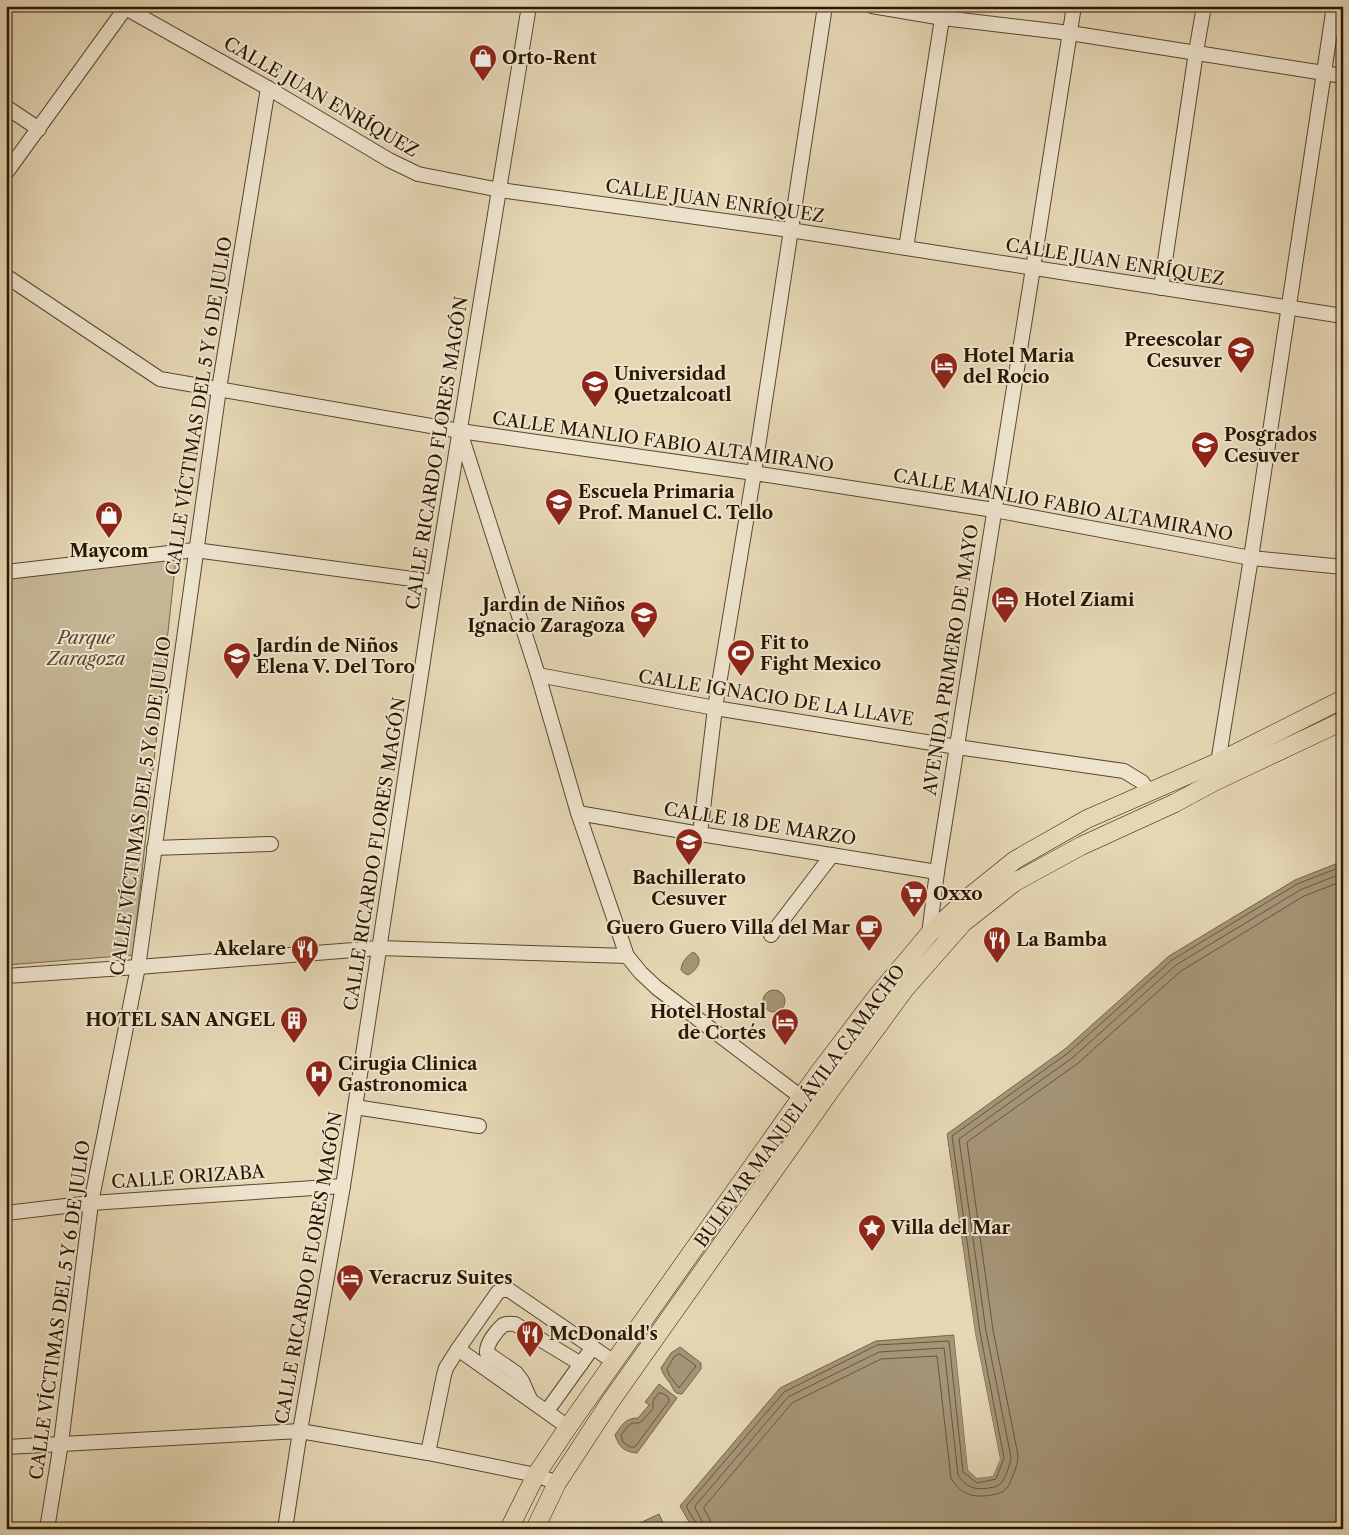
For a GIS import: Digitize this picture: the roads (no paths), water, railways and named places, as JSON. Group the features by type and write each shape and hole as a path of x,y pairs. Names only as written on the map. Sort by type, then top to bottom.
{"main road":[{"name":"BULEVAR MANUEL ÁVILA CAMACHO","path":"509,1529 536,1475 568,1426 801,1097 877,996 929,934 969,897 1015,860 1087,819 1218,762 1343,699"},
{"name":"BULEVAR MANUEL ÁVILA CAMACHO","path":"535,1529 558,1483 610,1402 833,1087 905,989 963,923 1015,882 1081,846 1176,803 1214,782 1343,721"}],"street":[{"name":"CALLE RICARDO FLORES MAGÓN","path":"285,1529 300,1431 343,1186 435,582 529,6"},
{"path":"700,834 715,708 754,473 825,6"},
{"path":"872,6 944,12 1343,76"},
{"name":"AVENIDA PRIMERO DE MAYO","path":"929,934 937,872 1074,6"},
{"path":"1161,288 1204,6"},
{"path":"1214,782 1251,558 1334,6"},
{"name":"CALLE JUAN ENRÍQUEZ","path":"125,7 390,160 418,174 500,190 790,230 1343,316"},
{"path":"6,173 125,7"},
{"path":"906,248 944,12"},
{"name":"CALLE VÍCTIMAS DEL 5 Y 6 DE JULIO","path":"47,1529 61,1443 91,1203 138,967 219,389 268,88"},
{"path":"6,107 39,129"},
{"name":"CALLE MANLIO FABIO ALTAMIRANO","path":"6,276 160,379 460,431 994,510 1251,558 1343,567"},
{"path":"460,431 538,675 578,813 627,956 657,988 801,1097"},
{"path":"7,571 196,550 435,582"},
{"name":"CALLE IGNACIO DE LA LLAVE","path":"538,675 715,708 1124,771 1142,782 1149,792"},
{"name":"CALLE 18 DE MARZO","path":"578,813 937,872"},
{"path":"154,848 271,844"},
{"path":"770,935 832,855"},
{"path":"6,976 379,948 627,956"},
{"path":"355,1107 479,1126"},
{"name":"CALLE ORIZABA","path":"6,1212 91,1203 343,1186"},
{"path":"428,1453 446,1368 498,1292 502,1290 509,1290 614,1362"},
{"path":"531,1399 516,1373 488,1353 487,1348 492,1338 504,1325 509,1323 515,1324 581,1364"},
{"path":"547,1411 593,1347"},
{"path":"458,1348 568,1426"},
{"path":"6,1447 300,1431 428,1453 536,1475 558,1483"}],"water":[{"path":"1343,861 1343,1529 693,1529 680,1506 780,1388 876,1341 954,1335 968,1470 977,1478 993,1476 1000,1458 975,1333 947,1134 1065,1049 1169,956 1295,880"},
{"path":"693,952 699,958 699,961 694,970 688,975 681,970 681,967"},
{"path":"774,990 782,993 785,1001 782,1009 774,1012 766,1009 763,1001 766,993"},
{"path":"680,1347 701,1363 701,1369 682,1394 674,1391 661,1368 671,1353"},
{"path":"659,1384 677,1398 637,1453 625,1450 618,1443 615,1435 627,1421 638,1418 649,1405 645,1402"},
{"path":"659,1514 666,1529 627,1529"}],"place":[{"name":"Orto-Rent","path":"483,82"},
{"name":"Preescolar Cesuver","path":"1241,374"},
{"name":"Hotel Maria del Rocio","path":"944,390"},
{"name":"Universidad Quetzalcoatl","path":"595,408"},
{"name":"Posgrados Cesuver","path":"1205,469"},
{"name":"Escuela Primaria Prof. Manuel C. Tello","path":"559,526"},
{"name":"Maycom","path":"109,539"},
{"name":"Hotel Ziami","path":"1005,624"},
{"name":"Jardín de Niños Ignacio Zaragoza","path":"644,639"},
{"name":"Fit to Fight Mexico","path":"741,677"},
{"name":"Jardín de Niños Elena V. Del Toro","path":"237,680"},
{"name":"Bachillerato Cesuver","path":"689,866"},
{"name":"Oxxo","path":"914,918"},
{"name":"Guero Guero Villa del Mar","path":"869,952"},
{"name":"La Bamba","path":"997,964"},
{"name":"Akelare","path":"305,973"},
{"name":"HOTEL SAN ANGEL","path":"294,1044"},
{"name":"Hotel Hostal de Cortés","path":"785,1046"},
{"name":"Cirugia Clinica Gastronomica","path":"319,1098"},
{"name":"Villa del Mar","path":"872,1252"},
{"name":"Veracruz Suites","path":"350,1302"},
{"name":"McDonald's","path":"530,1358"}],"park label":[{"name":"Parque Zaragoza","path":"86,648"}]}
